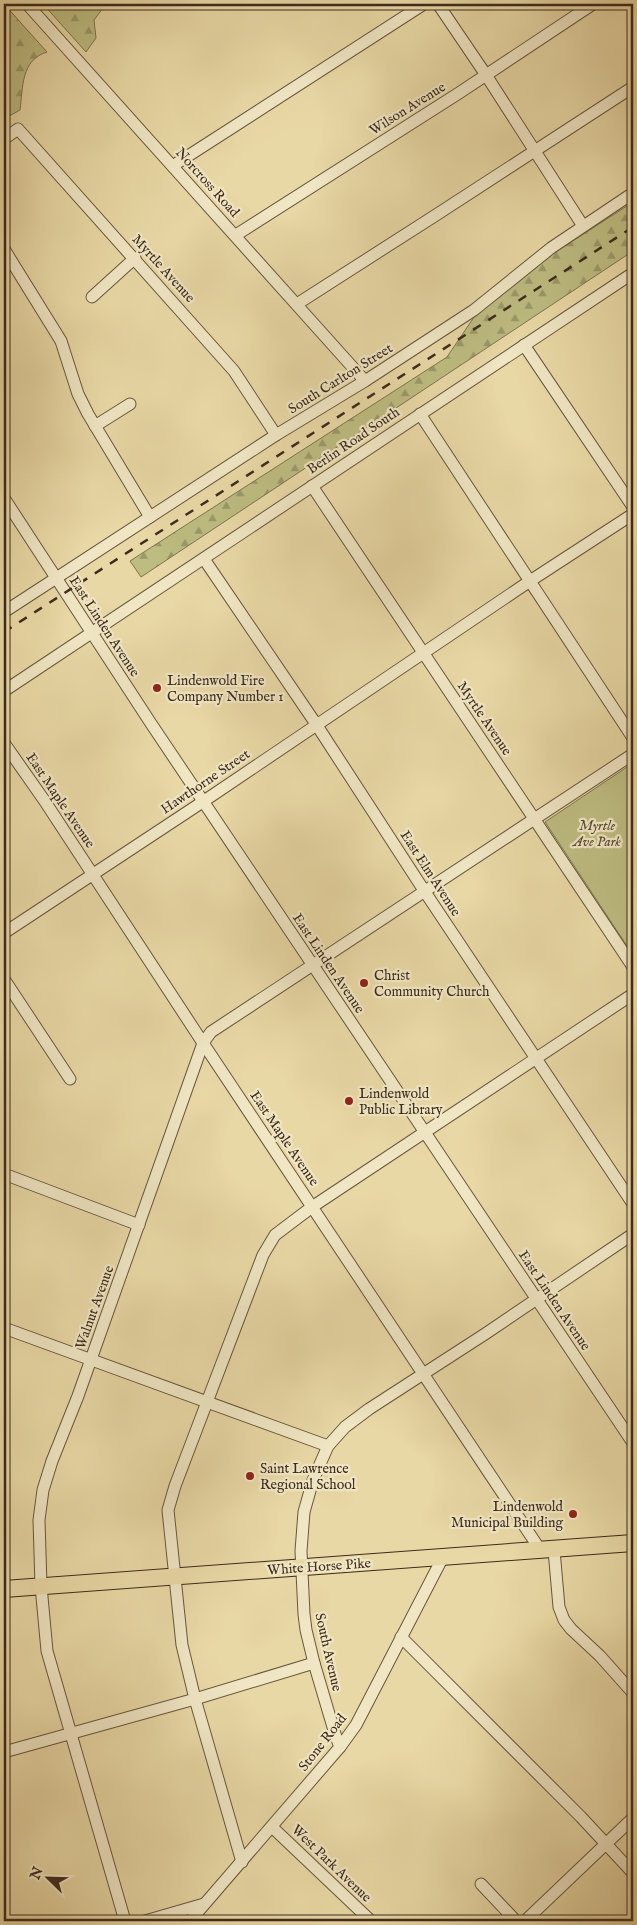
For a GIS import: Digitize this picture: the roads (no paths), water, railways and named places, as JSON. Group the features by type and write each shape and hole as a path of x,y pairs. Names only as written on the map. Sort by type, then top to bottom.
{"highway":[{"name":"White Horse Pike","path":"4,1589 633,1543"}],"street":[{"name":"Norcross Road","path":"27,4 174,165 365,381"},
{"path":"174,165 424,4"},
{"path":"438,4 583,226"},
{"name":"Wilson Avenue","path":"236,235 593,4"},
{"path":"297,304 633,86"},
{"name":"Myrtle Avenue","path":"4,139 18,129 234,371 276,435"},
{"name":"South Carlton Street","path":"4,612 276,435 365,381 474,310 551,248 633,193"},
{"path":"4,249 61,341 78,394 150,517"},
{"path":"92,297 135,258"},
{"name":"Berlin Road South","path":"4,691 633,273"},
{"path":"524,345 633,507"},
{"path":"95,426 130,404"},
{"path":"420,414 633,738"},
{"name":"Myrtle Avenue","path":"312,486 633,967"},
{"name":"East Linden Avenue","path":"4,498 91,633 633,1443"},
{"name":"Hawthorne Street","path":"4,933 633,514"},
{"name":"East Elm Avenue","path":"204,559 316,724 425,892 633,1204"},
{"name":"East Maple Avenue","path":"4,743 93,874 203,1043 424,1374 548,1550"},
{"path":"203,1043 211,1032 633,754"},
{"path":"4,979 70,1078"},
{"path":"242,1862 195,1699 182,1645 168,1510 175,1486 263,1255 273,1239 312,1207 633,994"},
{"name":"Walnut Avenue","path":"125,1921 47,1651 41,1586 38,1520 43,1490 52,1461 91,1359 203,1043"},
{"path":"4,1174 139,1224"},
{"name":"South Avenue","path":"340,1748 314,1664 305,1622 302,1568 301,1532 304,1512 313,1480 328,1446 345,1426 633,1234"},
{"path":"4,1328 328,1446"},
{"path":"548,1550 559,1607 564,1620 633,1693"},
{"name":"Stone Road","path":"190,1921 340,1748 356,1725 443,1557"},
{"path":"401,1637 434,1668 633,1873"},
{"path":"4,1752 314,1664"},
{"path":"525,1921 633,1818"},
{"name":"West Park Avenue","path":"272,1827 371,1921"},
{"path":"481,1884 516,1921"},
{"path":"145,1921 204,1904"}],"railway":[{"path":"4,632 633,227"}],"place":[{"name":"Lindenwold Fire Company Number 1","path":"157,688"},
{"name":"Christ Community Church","path":"364,983"},
{"name":"Lindenwold Public Library","path":"349,1101"},
{"name":"Saint Lawrence Regional School","path":"250,1476"},
{"name":"Lindenwold Municipal Building","path":"573,1514"}],"park label":[{"name":"Myrtle Ave Park","path":"597,834"}]}
